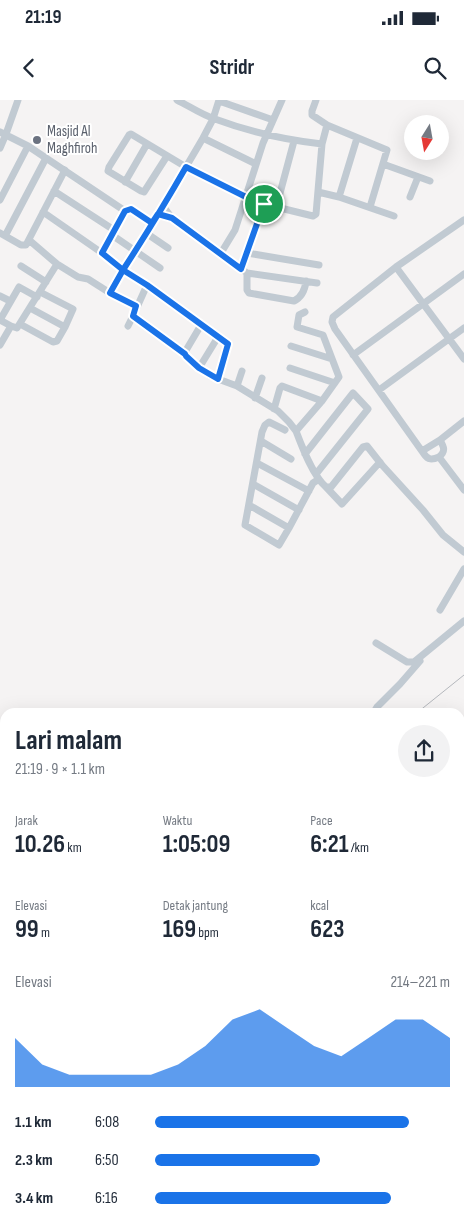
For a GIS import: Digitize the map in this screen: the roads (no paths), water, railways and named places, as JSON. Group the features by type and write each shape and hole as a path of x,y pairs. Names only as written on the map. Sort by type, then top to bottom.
{"street":[{"path":"0,148 3,133 18,100"},
{"path":"177,100 214,119 266,135 322,144"},
{"path":"110,293 214,119 219,100 273,120"},
{"path":"221,253 235,230 263,143 282,100"},
{"path":"316,100 312,115 327,125 386,150 370,207"},
{"path":"167,156 144,192 108,171 130,134 186,167 246,197 276,208 315,216 317,213 322,144 327,125"},
{"path":"3,133 28,146 125,211"},
{"path":"203,138 256,164"},
{"path":"339,198 357,138"},
{"path":"276,208 294,141"},
{"path":"125,182 148,144"},
{"path":"0,200 28,146"},
{"path":"46,158 3,235 22,246 26,245 64,170"},
{"path":"383,164 430,181"},
{"path":"410,197 418,177"},
{"path":"54,190 160,268"},
{"path":"318,192 394,216"},
{"path":"264,204 247,253 244,271 247,290 249,293 294,301 304,292 306,282"},
{"path":"163,206 172,218 244,271 317,283"},
{"path":"102,253 125,211 131,209 152,223"},
{"path":"43,212 228,344 218,379"},
{"path":"158,214 172,218"},
{"path":"440,440 444,449 443,453 435,459 427,458 335,329 332,322 333,317 396,267 464,220"},
{"path":"146,234 168,248"},
{"path":"29,240 58,264 78,277 88,279 136,306"},
{"path":"247,253 319,265"},
{"path":"19,287 0,320 16,328 58,264"},
{"path":"21,266 48,279"},
{"path":"396,267 448,340 464,359"},
{"path":"353,354 464,274"},
{"path":"11,282 73,309 65,327 55,342 20,324"},
{"path":"128,326 147,285"},
{"path":"0,296 10,301"},
{"path":"30,308 65,327"},
{"path":"296,431 322,401 338,377 323,335 296,327 298,316 305,312"},
{"path":"133,316 185,354 199,368 218,379 237,386 285,417 296,431 305,454 317,476 342,504 380,462"},
{"path":"185,354 201,325"},
{"path":"1,341 11,326"},
{"path":"379,390 464,328"},
{"path":"199,368 218,337"},
{"path":"291,346 332,360"},
{"path":"290,368 335,383"},
{"path":"237,386 242,371"},
{"path":"255,398 262,378"},
{"path":"274,409 282,386 322,401"},
{"path":"285,430 269,422 264,425 245,524 277,545 280,544 317,476 368,409 353,392 305,454"},
{"path":"422,451 440,440 464,421"},
{"path":"261,441 291,459"},
{"path":"326,488 331,487 365,446 367,446 443,535 464,552"},
{"path":"439,457 464,490"},
{"path":"257,463 309,492"},
{"path":"253,484 299,510"},
{"path":"249,505 289,528"},
{"path":"440,610 463,573"},
{"path":"376,643 404,660 414,662 464,621"},
{"path":"377,708 430,649"}],"railway":[{"path":"423,708 464,675"}],"place":[{"name":"Masjid Al Maghfiroh","path":"37,140"}]}
